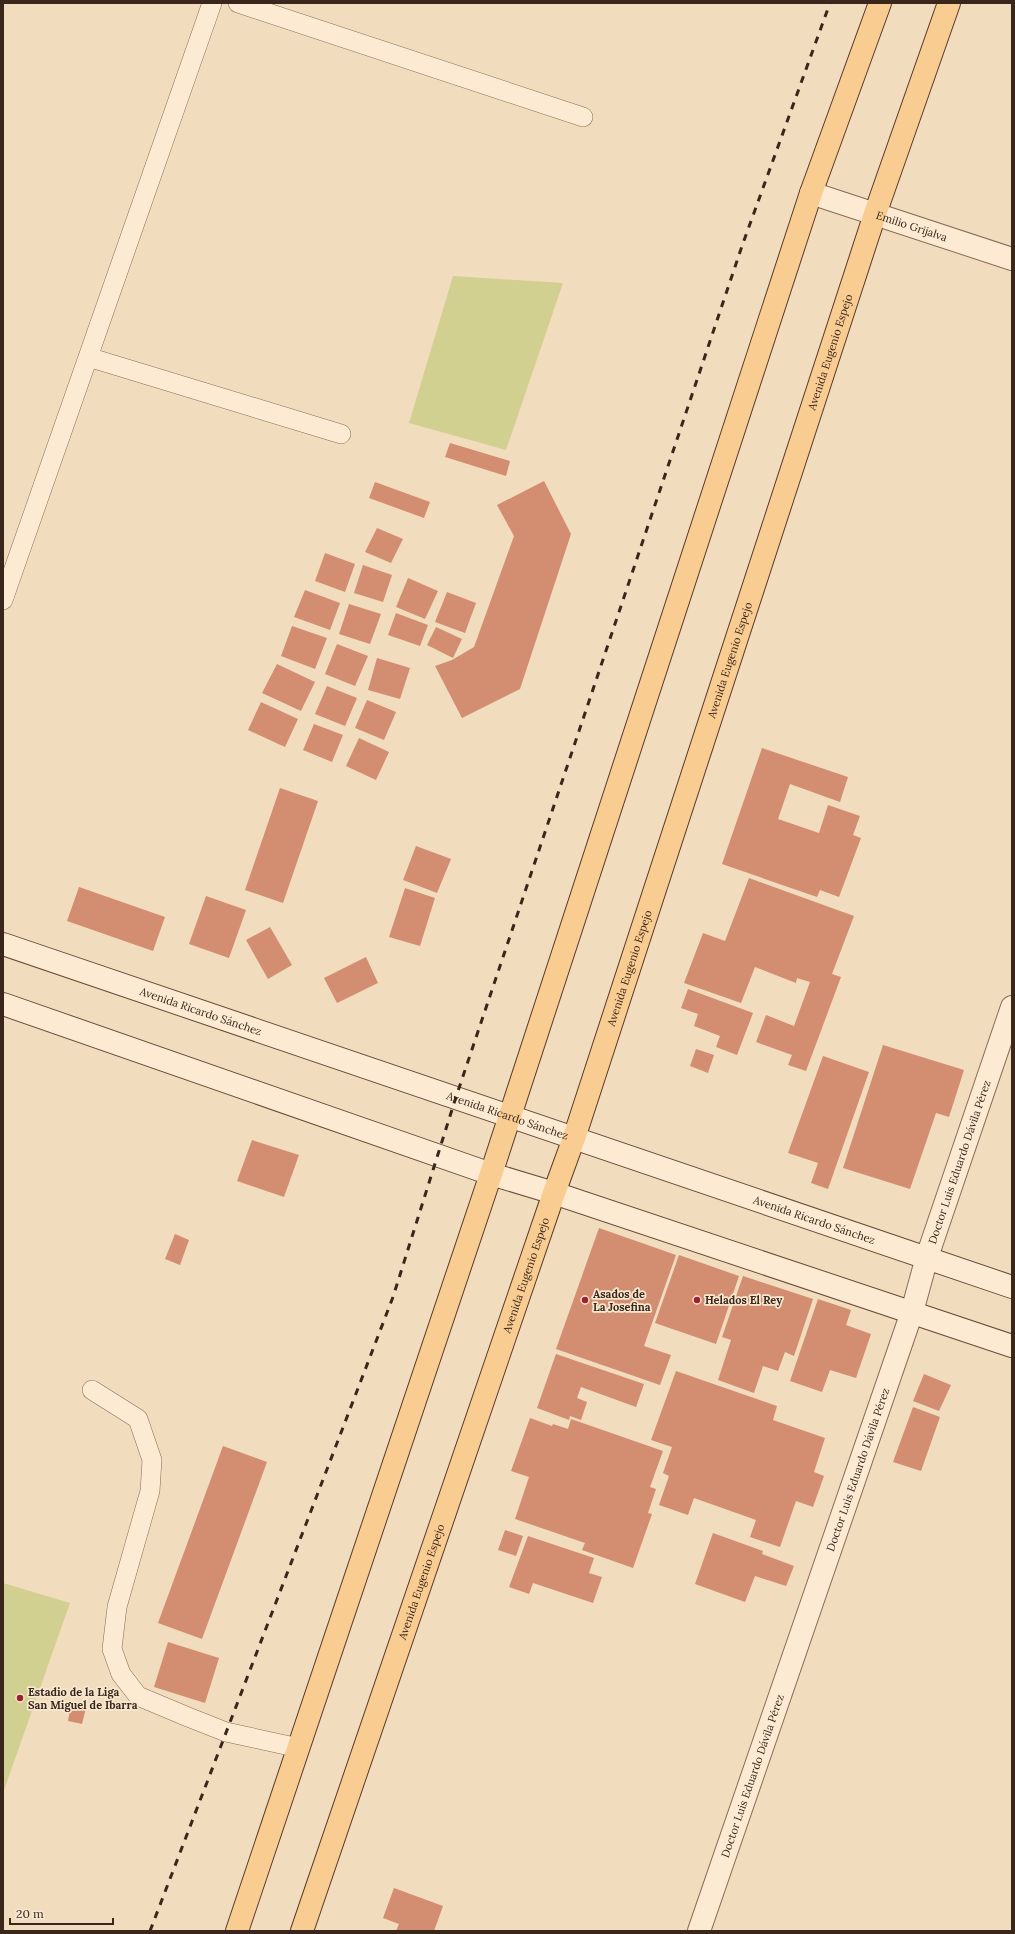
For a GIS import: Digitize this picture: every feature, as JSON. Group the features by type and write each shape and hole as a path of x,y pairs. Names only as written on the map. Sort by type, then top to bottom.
{"main road":[{"path":"237,1931 491,1174 812,193 880,3"},
{"name":"Avenida Eugenio Espejo","path":"302,1931 574,1138 875,214 949,3"},
{"name":"Emilio Grijalva","path":"812,193 1012,258"},
{"name":"Avenida Ricardo Sánchez","path":"3,944 509,1117 927,1256 1012,1287"},
{"path":"3,1004 491,1174 554,1193 1012,1346"},
{"name":"Doctor Luis Eduardo Dávila Pérez","path":"699,1931 912,1312 927,1256 1012,1007"}],"lane":[{"path":"3,600 212,3"},
{"path":"238,3 583,117"},
{"path":"88,357 341,434"},
{"path":"92,1390 138,1419 152,1460 150,1491 117,1607 112,1649 121,1674 138,1696 188,1717 226,1732 299,1748"}],"shaded area":[{"path":"453,276 563,283 506,450 409,423"},
{"name":"Estadio de la Liga San Miguel de Ibarra","path":"3,1583 70,1603 3,1793"}],"building":[{"path":"450,443 510,461 506,476 445,457"},
{"path":"544,481 571,534 520,689 462,718 435,666 452,660 474,647 514,536 497,505"},
{"path":"375,482 430,502 424,518 369,498"},
{"path":"377,528 403,539 391,563 365,552"},
{"path":"325,553 355,564 345,592 315,581"},
{"path":"363,565 392,575 383,602 354,593"},
{"path":"408,578 438,591 425,619 396,607"},
{"path":"305,590 340,603 330,630 294,617"},
{"path":"447,592 476,603 465,633 435,622"},
{"path":"349,604 381,614 370,644 339,634"},
{"path":"396,613 428,625 420,646 388,635"},
{"path":"292,626 327,638 315,669 281,656"},
{"path":"436,627 462,639 453,658 427,645"},
{"path":"337,644 368,656 355,686 325,674"},
{"path":"377,658 410,668 400,699 368,690"},
{"path":"277,664 315,682 301,711 262,693"},
{"path":"327,686 357,698 345,726 315,714"},
{"path":"367,700 396,712 384,740 355,728"},
{"path":"261,702 298,719 285,747 248,730"},
{"path":"314,724 343,735 332,762 303,750"},
{"path":"359,738 389,752 376,780 346,766"},
{"path":"762,748 848,777 840,802 790,784 778,819 819,833 828,805 860,816 853,835 861,838 839,897 820,890 817,897 722,864"},
{"path":"280,788 318,801 283,903 245,890"},
{"path":"416,846 451,859 437,893 403,880"},
{"path":"749,878 854,916 832,974 841,977 806,1071 788,1065 792,1055 756,1042 766,1015 794,1026 810,982 797,978 796,983 755,967 741,1003 684,983 703,933 725,941"},
{"path":"79,887 165,917 153,951 67,921"},
{"path":"405,888 435,898 420,946 389,937"},
{"path":"206,896 246,910 229,958 189,944"},
{"path":"270,927 292,965 268,979 246,940"},
{"path":"366,957 378,983 337,1003 324,978"},
{"path":"688,989 753,1013 737,1055 716,1047 720,1036 694,1026 698,1014 681,1008"},
{"path":"883,1045 964,1070 949,1117 936,1113 910,1189 843,1168"},
{"path":"696,1049 714,1055 708,1073 690,1066"},
{"path":"823,1056 869,1072 828,1189 811,1183 818,1163 788,1153"},
{"path":"252,1140 299,1155 284,1197 237,1181"},
{"path":"599,1228 676,1255 644,1346 671,1355 660,1385 556,1349"},
{"path":"175,1234 189,1240 180,1265 165,1259"},
{"name":"Helados El Rey","path":"679,1255 739,1276 716,1344 655,1323"},
{"path":"743,1276 813,1299 794,1356 785,1352 778,1371 763,1366 754,1393 718,1380 731,1340 722,1337"},
{"path":"818,1299 851,1310 846,1325 871,1334 856,1378 830,1370 822,1392 790,1381"},
{"path":"556,1354 644,1384 636,1407 581,1387 577,1398 587,1402 581,1420 570,1416 569,1420 537,1408"},
{"path":"676,1371 777,1406 773,1420 825,1438 814,1472 824,1476 813,1507 796,1501 780,1547 750,1537 756,1520 694,1498 688,1515 659,1505 669,1476 663,1473 672,1447 651,1440"},
{"path":"924,1374 951,1385 939,1411 913,1401"},
{"path":"913,1407 940,1417 921,1471 893,1462"},
{"path":"530,1418 552,1426 553,1424 568,1429 571,1419 663,1451 650,1487 656,1489 648,1513 652,1514 633,1568 582,1550 585,1543 515,1519 529,1477 511,1471"},
{"path":"223,1446 267,1462 202,1639 158,1623"},
{"path":"505,1530 523,1536 516,1556 498,1550"},
{"path":"713,1533 763,1551 762,1554 794,1566 786,1586 755,1576 745,1602 695,1584"},
{"path":"528,1536 594,1558 589,1573 602,1577 593,1603 533,1583 529,1594 509,1587"},
{"path":"168,1642 219,1658 205,1703 154,1687"},
{"path":"71,1705 86,1708 82,1724 68,1721"},
{"path":"394,1888 443,1906 434,1931 396,1931 399,1924 383,1918"}],"railway":[{"path":"150,1931 393,1297 456,1097 742,246 830,3"}],"place":[{"name":"Asados de La Josefina","path":"585,1300"},
{"name":"Helados El Rey","path":"697,1300"},
{"name":"Estadio de la Liga San Miguel de Ibarra","path":"20,1698"}]}
